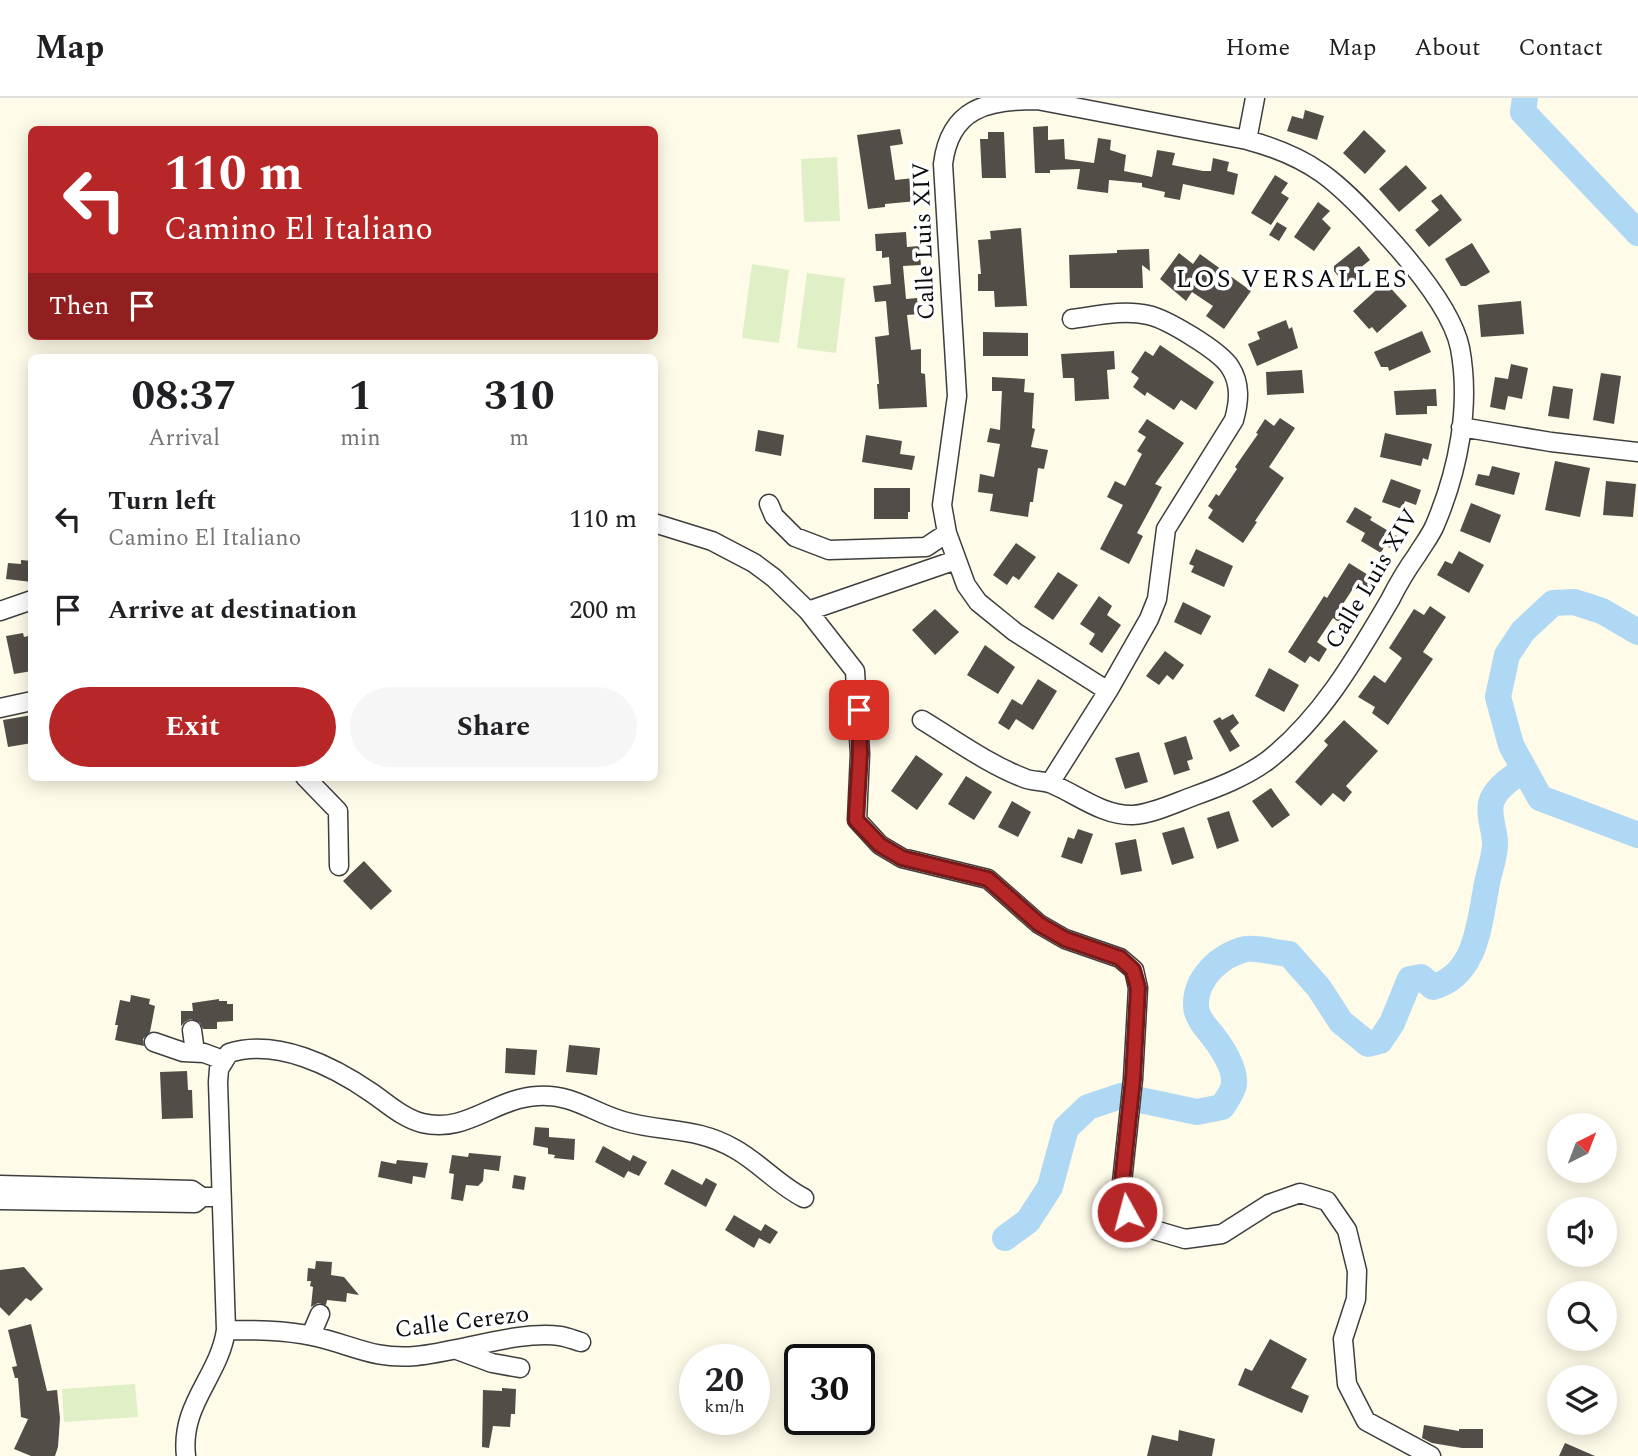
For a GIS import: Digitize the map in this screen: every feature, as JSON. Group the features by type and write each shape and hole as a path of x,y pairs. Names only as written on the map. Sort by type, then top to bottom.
{"street":[{"path":"1247,140 1255,98"},
{"name":"Calle Luis XIV","path":"922,720 1027,780 1050,783 1113,814 1135,815 1228,784 1266,761 1297,733 1328,698 1434,527 1455,465 1461,427 1464,382 1459,346 1447,313 1390,238 1343,188 1298,158 1275,147 1037,100 1005,100 985,105 968,114 955,128 946,145 943,164 957,396 942,505 947,533 956,559 966,585 978,601 999,621 1108,691"},
{"path":"1050,783 1108,691 1149,619 1157,599 1166,529 1234,420 1239,403 1238,387 1230,367 1196,339 1166,321 1147,314 1126,313 1072,319"},
{"path":"1461,427 1551,442 1638,452"},
{"path":"769,503 774,516 795,537 829,550 926,547 947,533"},
{"path":"658,524 700,537 735,552 774,578 808,611 855,671 860,754 856,820 880,845 902,858 988,879 1039,924 1065,939 1120,958 1133,970 1138,988 1133,1079 1122,1182 1127,1212 1151,1229 1185,1239 1222,1234 1269,1204 1300,1193 1327,1201 1346,1230 1357,1271 1356,1299 1343,1339 1347,1384 1366,1421 1432,1456"},
{"path":"808,611 956,559"},
{"path":"0,611 28,601"},
{"path":"0,708 28,702"},
{"path":"309,781 338,811 339,866"},
{"path":"192,1030 195,1052"},
{"path":"154,1042 183,1052 204,1053 223,1060"},
{"path":"186,1456 184,1441 191,1409 224,1344 226,1329 218,1082 219,1069 229,1053 240,1049 269,1050 311,1060 353,1080 404,1116 433,1125 459,1124 500,1104 522,1098 546,1096 569,1099 621,1121 647,1128 681,1130 719,1141 752,1160 793,1193 804,1198"},
{"path":"7,1193 195,1203 202,1197 221,1197"},
{"path":"311,1335 320,1314"},
{"name":"Calle Cerezo","path":"226,1329 311,1335 365,1353 390,1357 457,1350 522,1337 560,1336 581,1342"},
{"path":"457,1350 492,1363 520,1368"}],"green space":[{"path":"837,157 840,221 804,222 801,159"},
{"path":"752,264 789,270 779,343 742,338"},
{"path":"807,273 845,278 836,353 797,348"},
{"path":"135,1384 138,1417 64,1422 62,1389"}],"building":[{"path":"1305,110 1324,116 1317,140 1287,131 1292,116 1303,119"},
{"path":"1048,126 1048,140 1064,139 1065,159 1094,163 1098,138 1111,140 1110,150 1126,155 1124,171 1152,177 1157,150 1175,153 1172,165 1203,171 1211,171 1213,158 1229,162 1227,171 1238,174 1234,195 1183,184 1180,200 1164,197 1165,192 1142,187 1142,183 1109,180 1108,193 1077,189 1080,169 1035,173 1033,127"},
{"path":"900,129 903,144 890,146 895,180 914,178 917,201 885,204 885,207 868,209 857,135"},
{"path":"1364,130 1386,151 1365,174 1343,153"},
{"path":"988,132 1004,132 1006,178 982,178 980,139 988,139"},
{"path":"1406,165 1427,188 1399,212 1379,189"},
{"path":"1275,175 1288,183 1281,193 1289,198 1271,225 1251,213"},
{"path":"1441,194 1462,220 1429,247 1415,230 1439,210 1431,201"},
{"path":"1318,202 1330,211 1322,219 1331,228 1314,251 1294,237"},
{"path":"1277,222 1287,228 1279,241 1269,235"},
{"path":"1021,228 1027,306 995,307 994,291 978,291 978,274 981,274 978,240 991,239 990,231"},
{"path":"906,232 907,247 919,246 921,265 903,266 906,299 917,298 919,314 907,315 911,350 921,349 921,373 925,374 927,407 879,409 875,337 889,335 886,301 875,302 873,286 891,284 889,257 882,258 882,251 876,251 875,234"},
{"path":"1472,243 1490,272 1466,286 1461,286 1445,259"},
{"path":"1359,246 1370,260 1360,268 1364,273 1347,287 1334,271 1334,266"},
{"path":"1149,249 1150,271 1142,265 1143,288 1070,288 1069,255"},
{"path":"1179,253 1193,264 1200,254 1251,291 1224,329 1206,316 1213,306 1192,292 1186,301 1160,279"},
{"path":"1385,282 1407,306 1377,333 1372,327 1369,329 1353,311"},
{"path":"1521,301 1524,334 1481,337 1478,305"},
{"path":"1286,320 1289,329 1292,327 1298,348 1257,366 1248,344 1260,339 1257,332"},
{"path":"1422,331 1431,352 1389,371 1388,367 1381,367 1374,352"},
{"path":"983,332 1028,333 1028,356 983,356"},
{"path":"1160,345 1214,382 1196,410 1181,400 1174,410 1147,392 1145,396 1133,387 1139,378 1131,372 1145,351 1153,356"},
{"path":"1114,351 1115,369 1107,370 1109,399 1075,401 1074,378 1063,378 1061,354"},
{"path":"1511,364 1528,368 1522,399 1508,396 1505,410 1490,407 1495,377 1508,379"},
{"path":"1302,370 1304,393 1267,395 1266,372"},
{"path":"1601,373 1621,376 1614,424 1593,420"},
{"path":"992,377 1025,379 1024,392 1034,393 1032,428 1035,429 1031,447 1048,450 1044,469 1038,468 1028,517 990,511 993,494 978,492 980,474 994,477 1000,444 987,442 990,428 1000,430 1002,391 992,391"},
{"path":"1553,386 1573,389 1569,419 1548,416"},
{"path":"1436,389 1437,406 1427,406 1427,414 1396,415 1394,391"},
{"path":"1280,418 1295,428 1269,467 1284,478 1243,543 1208,518 1213,510 1208,506 1216,494 1219,496 1237,469 1235,467 1265,419 1274,426"},
{"path":"1147,419 1184,443 1155,484 1162,487 1137,533 1143,536 1129,564 1100,549 1123,505 1107,497 1115,481 1125,486 1142,454 1137,451 1146,437 1138,432"},
{"path":"758,430 784,435 781,456 755,451"},
{"path":"1385,433 1432,444 1428,460 1423,458 1421,466 1380,457"},
{"path":"866,435 902,441 900,454 915,456 912,470 862,462"},
{"path":"1555,461 1590,468 1580,517 1545,510"},
{"path":"1492,466 1520,473 1514,495 1475,485 1478,474 1489,476"},
{"path":"1391,479 1421,490 1416,505 1405,501 1402,509 1382,502"},
{"path":"1606,481 1636,484 1633,517 1603,515"},
{"path":"874,488 910,488 908,519 874,519"},
{"path":"1471,503 1501,515 1490,543 1460,531"},
{"path":"1355,507 1372,517 1370,520 1397,536 1390,548 1385,545 1381,553 1361,541 1365,533 1346,522"},
{"path":"1016,543 1036,557 1019,580 1013,576 1007,585 993,575"},
{"path":"1196,549 1233,566 1224,587 1191,572 1194,566 1189,564"},
{"path":"1459,551 1484,565 1469,593 1437,575 1445,561 1452,564"},
{"path":"21,560 28,561 28,582 6,579 8,563 21,564"},
{"path":"1349,563 1373,578 1366,590 1356,584 1341,607 1348,612 1340,623 1333,618 1317,642 1327,649 1319,662 1310,656 1305,663 1288,652"},
{"path":"1058,572 1078,585 1053,620 1034,607"},
{"path":"1099,596 1112,606 1107,615 1121,625 1102,653 1089,644 1095,634 1080,624"},
{"path":"1183,602 1211,616 1201,635 1174,622"},
{"path":"1430,606 1446,617 1423,652 1433,659 1388,725 1372,713 1375,707 1358,697 1374,675 1385,683 1402,658 1389,648 1414,609 1424,615"},
{"path":"935,609 959,632 935,655 912,630"},
{"path":"23,633 24,637 28,636 28,672 14,674 6,636"},
{"path":"985,645 1015,667 998,694 967,675"},
{"path":"1165,651 1184,665 1173,680 1167,675 1159,685 1146,676"},
{"path":"1269,668 1299,685 1284,712 1255,696"},
{"path":"1038,679 1057,691 1033,730 1016,719 1009,730 998,723 1012,699 1022,705"},
{"path":"1233,714 1239,723 1230,731 1240,746 1230,752 1213,721"},
{"path":"28,716 28,744 8,747 3,720"},
{"path":"1344,720 1378,751 1346,786 1352,792 1344,802 1333,793 1321,806 1295,782 1328,745 1324,741"},
{"path":"1186,736 1193,759 1187,761 1190,770 1174,775 1164,743"},
{"path":"1139,752 1148,782 1125,789 1115,758"},
{"path":"916,755 943,774 917,810 891,791"},
{"path":"966,776 992,792 974,820 948,804"},
{"path":"1271,788 1290,815 1272,828 1252,801"},
{"path":"1012,801 1031,812 1018,837 998,827"},
{"path":"1229,811 1239,841 1217,849 1207,818"},
{"path":"1184,827 1194,858 1172,865 1162,833"},
{"path":"1078,829 1093,834 1082,864 1061,857 1068,837 1074,839"},
{"path":"1136,839 1142,871 1121,875 1115,843"},
{"path":"364,861 392,891 371,910 343,881"},
{"path":"131,995 150,999 149,1004 155,1006 150,1032 143,1039 144,1046 115,1040 120,1000 130,1002"},
{"path":"219,999 233,1004 233,1021 217,1022 217,1029 203,1029 200,1023 191,1019 181,1026 181,1011 193,1011 192,1003"},
{"path":"569,1045 600,1048 597,1075 566,1072"},
{"path":"506,1048 537,1050 535,1075 505,1073"},
{"path":"187,1071 188,1090 192,1090 193,1118 162,1119 160,1072"},
{"path":"535,1127 549,1128 549,1137 575,1139 574,1160 554,1158 555,1155 548,1154 548,1148 533,1145"},
{"path":"603,1146 630,1161 633,1155 647,1162 639,1176 628,1171 624,1178 595,1162"},
{"path":"469,1153 501,1156 499,1171 484,1169 483,1181 478,1186 466,1185 463,1201 451,1199 454,1174 449,1173 452,1155 468,1157"},
{"path":"397,1160 428,1163 425,1178 413,1176 412,1184 378,1177 381,1161 396,1164"},
{"path":"672,1169 702,1185 706,1178 717,1184 706,1207 664,1184"},
{"path":"514,1175 526,1177 524,1190 512,1188"},
{"path":"734,1215 761,1231 765,1224 778,1232 770,1244 759,1238 754,1248 725,1230"},
{"path":"316,1261 332,1262 331,1275 344,1277 359,1295 347,1293 346,1302 327,1300 326,1305 318,1303 311,1307 313,1287 310,1286 311,1281 307,1281 308,1268 315,1269"},
{"path":"24,1267 43,1289 31,1301 26,1298 9,1316 0,1307 0,1270"},
{"path":"31,1324 47,1391 57,1390 60,1418 55,1456 31,1456 14,1449 28,1419 21,1417 18,1378 15,1378 12,1367 17,1366 8,1330"},
{"path":"1270,1339 1307,1359 1291,1388 1309,1396 1302,1413 1238,1385 1245,1368 1252,1371"},
{"path":"502,1388 516,1389 515,1414 511,1414 510,1427 493,1426 489,1448 482,1447 483,1390 502,1391"},
{"path":"1424,1425 1459,1431 1483,1429 1483,1448 1432,1443 1422,1438"},
{"path":"1179,1430 1215,1439 1212,1456 1147,1456 1152,1435 1178,1441"},
{"path":"1565,1443 1595,1456 1559,1456"}],"waterway":[{"path":"1525,98 1523,112 1638,233"},
{"path":"1638,632 1602,611 1574,602 1553,603 1523,631 1507,655 1498,697 1511,745 1540,798 1638,835"},
{"path":"1005,1238 1028,1221 1050,1187 1066,1128 1088,1107 1121,1096 1197,1112 1222,1107 1233,1088 1231,1066 1200,1019 1196,1006 1200,986 1205,977 1227,956 1246,949 1289,954 1319,988 1341,1022 1368,1044 1380,1041 1392,1023 1410,979 1421,977 1433,987 1458,972 1473,947 1493,857 1495,841 1490,814 1491,803 1500,788 1524,769"}],"district":[{"name":"LOS VERSALLES","path":"1292,279"}],"route":[{"path":"859,710 860,754 856,820 880,845 902,858 988,879 1039,924 1065,939 1120,958 1133,970 1138,988 1133,1079 1122,1182 1127,1212"}]}
